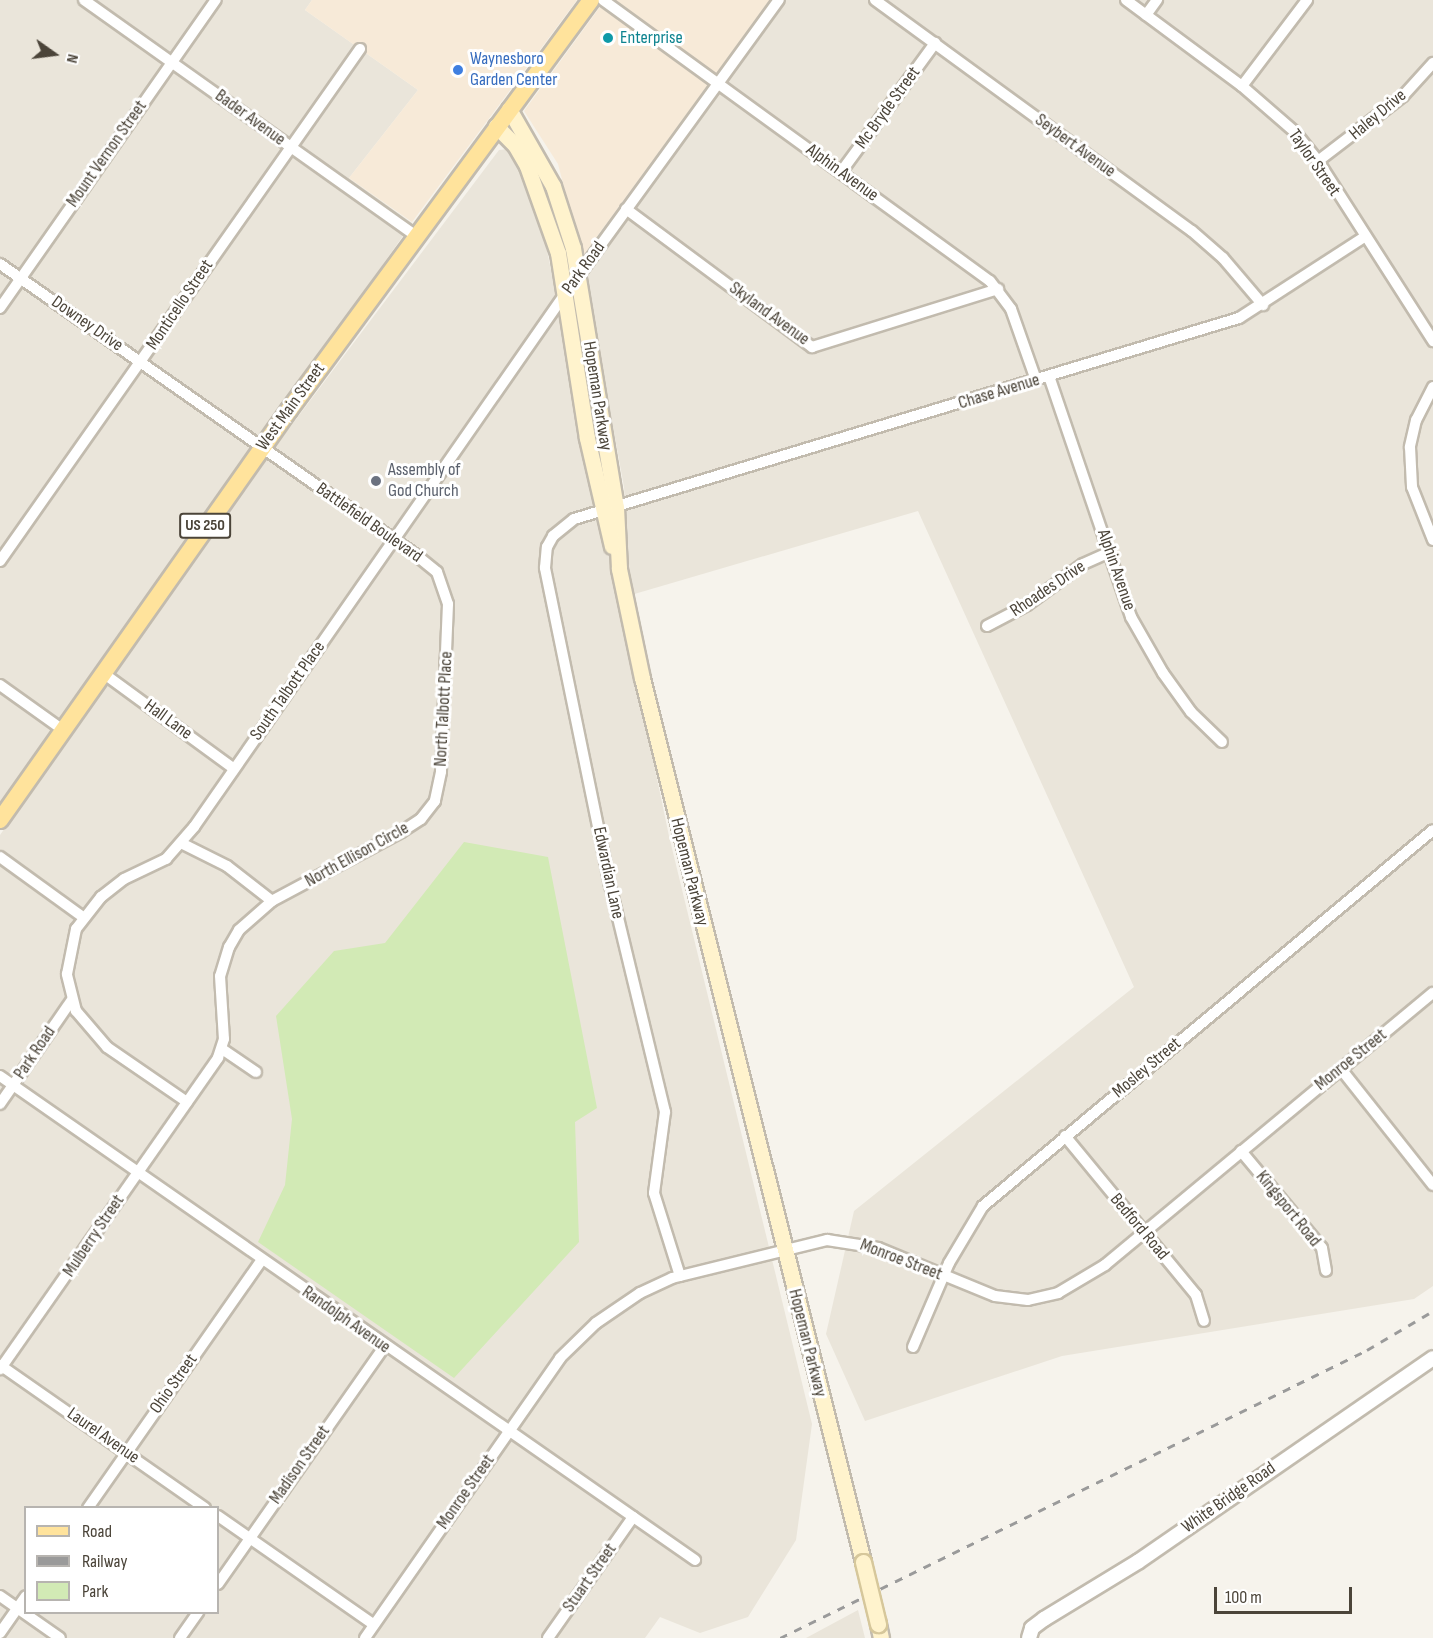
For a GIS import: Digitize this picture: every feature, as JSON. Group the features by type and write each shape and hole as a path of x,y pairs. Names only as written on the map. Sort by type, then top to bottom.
{"main road":[{"name":"West Main Street","path":"0,820 262,447 496,126 591,0"},
{"name":"Hopeman Parkway","path":"509,109 553,186 578,277 619,569 704,932 879,1631"},
{"path":"496,126 515,144 535,185 558,254 609,509"}],"street":[{"name":"Bader Avenue","path":"84,0 416,236"},
{"name":"Mount Vernon Street","path":"0,308 216,0"},
{"name":"Alphin Avenue","path":"603,0 998,289 1011,309 1036,380"},
{"name":"Park Road","path":"394,539 565,294 779,0"},
{"name":"Seybert Avenue","path":"875,0 1192,231 1223,258 1263,305"},
{"name":"Taylor Street","path":"1126,0 1279,115 1318,161 1364,237 1433,341"},
{"path":"1146,15 1157,0"},
{"path":"1242,86 1307,0"},
{"name":"Mc Bryde Street","path":"841,172 934,43"},
{"name":"Monticello Street","path":"0,561 360,49"},
{"name":"Haley Drive","path":"1318,161 1403,96 1433,63"},
{"name":"Skyland Avenue","path":"626,209 812,347 998,289"},
{"name":"Chase Avenue","path":"609,509 1218,325 1263,305 1364,237"},
{"name":"Downey Drive","path":"0,264 262,447"},
{"name":"Alphin Avenue","path":"1049,376 1131,617 1152,657 1191,712 1222,742"},
{"path":"1433,387 1416,420 1410,447 1412,487 1433,540"},
{"name":"Battlefield Boulevard","path":"262,447 394,539 437,572 447,593 448,617"},
{"name":"Edwardian Lane","path":"609,509 560,528 547,547 545,568 610,885 665,1112 654,1192 680,1276"},
{"name":"South Talbott Place","path":"83,917 112,887 166,859 182,843 394,539"},
{"name":"Rhoades Drive","path":"987,626 1027,605 1083,564 1108,553"},
{"name":"North Talbott Place","path":"435,801 442,762 448,617"},
{"name":"Hall Lane","path":"103,673 233,768"},
{"path":"0,685 63,730"},
{"name":"North Ellison Circle","path":"222,1049 219,985 225,957 246,922 272,901 401,832 421,819 435,801"},
{"name":"Mosley Street","path":"913,1347 965,1230 983,1206 1433,830"},
{"path":"182,843 227,867 272,901"},
{"path":"0,857 83,917 68,962 71,1001 98,1039 187,1102"},
{"name":"Monroe Street","path":"364,1638 546,1376 578,1339 640,1293 680,1276 827,1240 853,1242 1007,1298 1048,1297 1091,1275 1433,993"},
{"name":"Park Road","path":"0,1104 71,1001"},
{"path":"222,1049 256,1072"},
{"name":"Mulberry Street","path":"1,1367 222,1049"},
{"path":"1341,1069 1433,1185"},
{"name":"Randolph Avenue","path":"0,1076 384,1347 695,1560"},
{"name":"Bedford Road","path":"1065,1136 1196,1295 1204,1321"},
{"name":"Kingsport Road","path":"1241,1151 1322,1248 1326,1271"},
{"name":"Ohio Street","path":"89,1506 261,1261"},
{"name":"Madison Street","path":"219,1583 384,1347"},
{"name":"White Bridge Road","path":"1029,1638 1032,1628 1044,1619 1156,1550 1433,1358"},
{"name":"Laurel Avenue","path":"1,1367 202,1506"},
{"path":"219,1517 374,1625"},
{"name":"Stuart Street","path":"548,1638 633,1517"},
{"path":"0,1596 24,1613"},
{"path":"0,1633 24,1599"},
{"path":"26,1614 60,1638"},
{"path":"180,1638 197,1614"}],"shaded area":[{"path":"0,0 312,0 305,10 418,90 349,178 412,223 0,809"},
{"path":"312,0 577,0 412,222 349,178 418,90 305,10"},
{"path":"605,0 770,0 582,257 558,164 524,111"},
{"path":"770,0 1433,0 1433,1286 1414,1299 1062,1356 865,1421 826,1334 854,1211 1134,987 918,511 631,595 624,487 582,257"},
{"path":"509,149 514,152 541,222 669,836 812,1424 796,1540 748,1617 700,1633 660,1617 645,1638 0,1638 0,835 236,499 499,150"},
{"path":"858,1610 865,1638 806,1638"}],"green space":[{"path":"464,842 548,857 597,1108 575,1122 579,1242 454,1378 258,1242 285,1185 292,1119 276,1016 334,951 385,943"}],"railway":[{"path":"780,1638 1367,1350 1433,1311"}],"place":[{"name":"Enterprise","path":"608,38"},
{"name":"Waynesboro Garden Center","path":"458,70"},
{"name":"Assembly of God Church","path":"376,481"}]}
